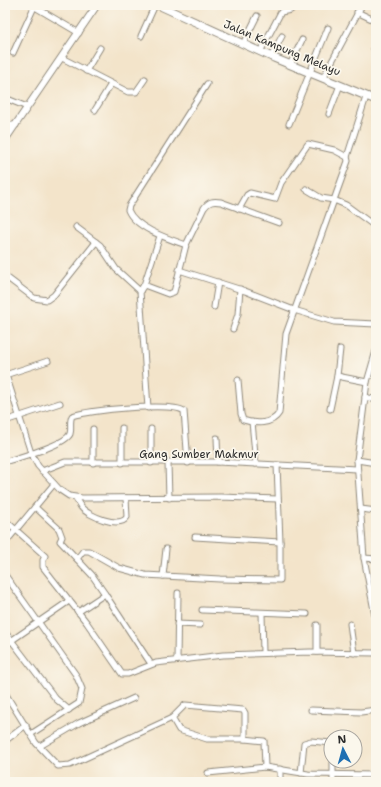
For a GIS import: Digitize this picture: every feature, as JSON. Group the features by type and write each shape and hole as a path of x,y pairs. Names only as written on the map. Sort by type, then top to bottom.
{"main road":[{"name":"Jalan Kampung Melayu","path":"156,5 271,57 376,100"}],"street":[{"path":"5,140 97,5"},
{"path":"141,36 156,5"},
{"path":"260,52 281,12 291,10 294,5"},
{"path":"323,78 362,5"},
{"path":"13,53 35,6 79,33"},
{"path":"358,12 376,21"},
{"path":"243,44 257,16"},
{"path":"289,124 328,28"},
{"path":"271,57 282,36"},
{"path":"290,65 302,40"},
{"path":"86,71 100,48"},
{"path":"62,58 128,92 134,93 145,79"},
{"path":"95,110 111,84"},
{"path":"186,245 160,236 133,217 130,214 128,206 207,84"},
{"path":"328,114 340,86"},
{"path":"238,380 241,414 243,420 252,422 272,421 279,413 284,341 348,161 347,157 366,97"},
{"path":"5,98 27,107"},
{"path":"5,125 16,125"},
{"path":"239,209 247,195 250,193 275,199 281,183 306,145 311,144 334,150 347,157"},
{"path":"306,188 321,198 334,200 346,205 376,226"},
{"path":"144,284 172,294 186,245 204,208 208,203 214,201 279,223"},
{"path":"76,227 96,242 108,256 116,269 140,291"},
{"path":"148,408 140,291 144,284 160,236"},
{"path":"5,276 34,298 48,300 54,295 96,242"},
{"path":"179,270 240,289 294,310 334,322 376,324"},
{"path":"214,306 218,282"},
{"path":"233,329 238,314 240,289"},
{"path":"330,409 337,376 340,349"},
{"path":"376,351 367,382 357,460 364,558 376,621"},
{"path":"48,361 5,375 31,453 42,471 54,484 69,496 76,498 278,499"},
{"path":"337,376 367,382"},
{"path":"365,397 376,400"},
{"path":"5,421 60,403"},
{"path":"7,462 53,446 68,437 70,434 72,416 97,410 176,408 184,411 188,463"},
{"path":"252,422 256,464"},
{"path":"93,463 94,428"},
{"path":"122,428 122,463"},
{"path":"151,429 151,463"},
{"path":"217,438 218,462"},
{"path":"357,460 376,463"},
{"name":"Gang Sumber Makmur","path":"42,471 65,462 218,462 357,469"},
{"path":"168,462 169,498"},
{"path":"77,559 83,551 89,551 130,571 163,576 267,581 280,580 277,465"},
{"path":"5,543 54,484"},
{"path":"76,498 85,511 95,517 122,522 127,517 126,498"},
{"path":"35,507 59,529 62,537 60,541 77,559 105,594 151,664"},
{"path":"361,509 376,511"},
{"path":"5,520 45,556 42,560 43,567 78,612 122,674 128,674 151,664 223,655 317,652 376,653"},
{"path":"195,537 280,542"},
{"path":"163,576 166,549"},
{"path":"364,558 376,559"},
{"path":"5,575 80,682 81,697 79,704 31,734"},
{"path":"177,660 178,593"},
{"path":"78,612 105,594"},
{"path":"5,644 69,601"},
{"path":"202,610 307,614"},
{"path":"262,613 263,653"},
{"path":"177,624 200,625"},
{"path":"350,624 354,653"},
{"path":"317,625 317,652"},
{"path":"5,632 56,699 69,710"},
{"path":"6,697 26,725 36,743 56,765 64,767 172,718 185,705 241,709 245,713 245,739"},
{"path":"40,746 79,723 134,698"},
{"path":"311,710 361,712 376,710"},
{"path":"172,718 179,730 204,738 264,741 265,768"},
{"path":"5,741 26,725"},
{"path":"300,773 304,743 311,741 323,742"},
{"path":"208,773 265,768 300,773 376,775"},
{"path":"280,769 280,782"},
{"path":"333,769 333,782"}]}
